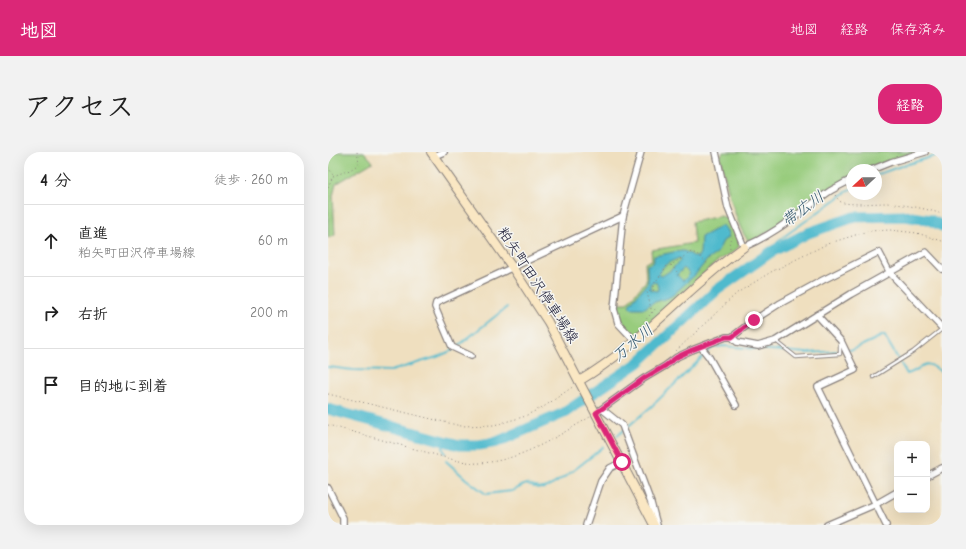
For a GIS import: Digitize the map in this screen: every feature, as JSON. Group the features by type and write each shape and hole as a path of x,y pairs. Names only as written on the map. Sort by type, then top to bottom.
{"main road":[{"name":"粕矢町田沢停車場線","path":"432,154 512,267 548,322 580,383 597,410 622,462 656,525"},
{"path":"580,383 635,341 711,272 744,247"}],"street":[{"path":"432,154 444,152"},
{"path":"716,152 728,208 744,247 762,239 787,223 832,190 846,182"},
{"path":"882,165 925,152"},
{"path":"635,341 618,323 614,309 623,216 639,153"},
{"path":"471,356 452,347 435,307 436,303 623,216"},
{"path":"656,525 651,503 622,425 597,410 677,357 726,337 732,337 754,320 779,304 822,280 879,252 890,273 942,328"},
{"path":"732,337 737,342 758,346 776,341 851,294 926,252 942,269"},
{"path":"817,315 842,344 855,370 818,388 886,525"},
{"path":"702,348 708,355 736,405"},
{"path":"586,525 601,481 610,468 622,462"},
{"path":"930,474 942,468"},
{"path":"328,488 343,518 343,525"},
{"path":"826,525 876,504 894,494"}],"lane":[{"path":"873,377 913,352 942,328"},
{"path":"776,341 796,357 840,354 842,344"}],"path":[{"path":"328,187 333,176 350,170 359,164 357,152"},
{"path":"328,167 333,176"},
{"path":"835,195 839,201 859,204 887,203 908,205 942,214"},
{"path":"676,350 737,293 771,272 827,244 868,231 890,230 918,233 942,241"},
{"path":"652,313 647,292 654,290 654,284 667,266 691,252 697,254 709,265"},
{"path":"671,265 678,274"},
{"path":"639,328 657,307"},
{"path":"328,394 461,426 494,425 523,417 545,406 580,383"},
{"path":"328,425 458,460 479,463 514,457 552,440 597,410"}],"green space":[{"path":"328,152 364,152 373,162 336,184 333,196 335,235 328,238"},
{"path":"723,152 917,152 880,164 846,164 846,179 829,189 781,224 751,242 746,238 741,229 732,204 720,157"},
{"path":"721,216 730,220 739,241 738,248 708,269 636,335 623,321 618,303 627,303 646,281 645,263 652,260 651,250 694,243 692,222"}],"water":[{"path":"723,225 729,237 723,241 717,253 707,260 695,275 673,295 652,303 645,308 631,308 629,305 648,282 647,265 653,263 654,256 683,251 698,257 700,253 701,237","holes":["679,258 681,260 671,270 662,276 659,275 664,266","684,268 690,274 683,281 677,275","652,282 657,283 657,291 651,290 650,285"]}],"waterway":[{"name":"帯広川","path":"882,173 942,154"},
{"name":"帯広川","path":"771,252 779,240 846,192"},
{"name":"万水川","path":"328,409 459,445 479,445 497,442 564,413 638,363 717,290 771,252 808,233 854,217 905,216 930,220 942,226"},
{"path":"328,367 353,370 391,371 437,357 453,350 507,307"},
{"path":"846,350 852,350 884,335 907,374 927,364 942,373"},
{"path":"617,436 653,405 712,348 723,346 806,353 840,351"},
{"path":"445,453 443,448 446,442"},
{"path":"446,461 486,494 512,491 526,484 540,488 550,486 574,470 603,447"}],"route":[{"path":"622,462 596,413 643,379 677,357 726,337 732,337 754,320"}]}
